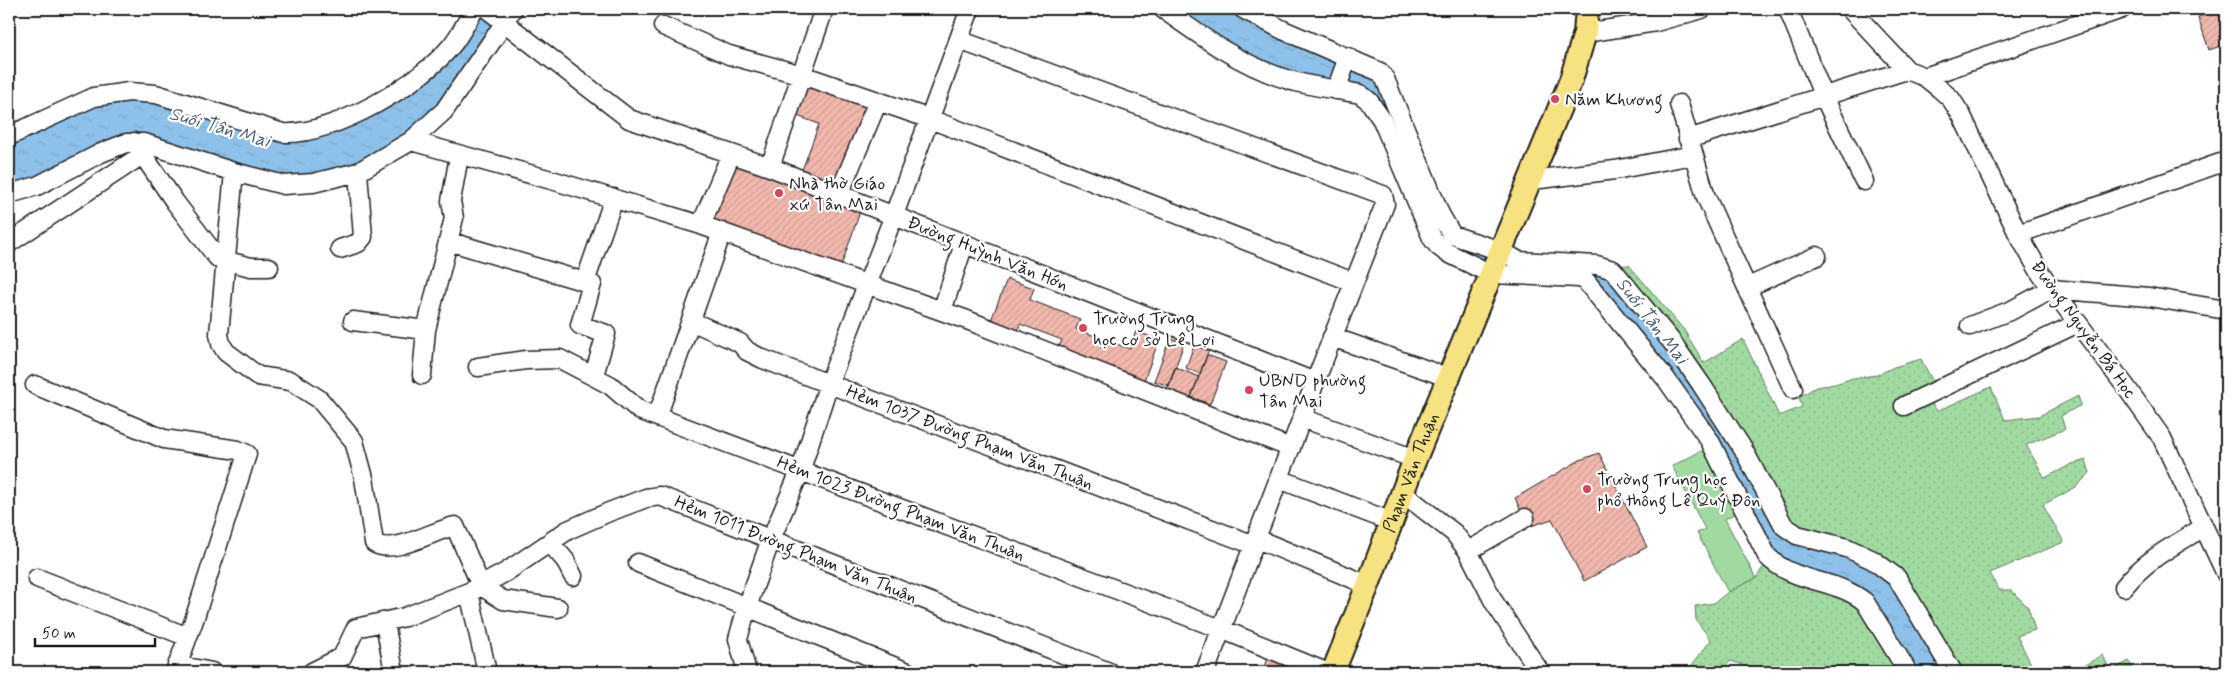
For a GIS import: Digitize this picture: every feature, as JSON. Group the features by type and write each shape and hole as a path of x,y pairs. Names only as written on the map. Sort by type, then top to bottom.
{"main road":[{"name":"Phạm Văn Thuận","path":"1333,672 1404,494 1416,459 1491,274 1532,180 1571,80 1585,33 1587,9"}],"street":[{"path":"9,136 94,97 129,92 156,94 283,133 296,134 307,132 364,111 418,77 452,45 475,9"},
{"name":"Đường Huỳnh Văn Hớn","path":"487,9 509,14 629,119 840,194 1315,382"},
{"path":"770,168 824,9"},
{"path":"746,672 738,639 746,607 771,539 801,470 829,384 970,9"},
{"path":"1163,9 1205,39 1252,65 1288,79 1360,94 1369,101 1390,138 1432,238 1446,252 1491,274 1586,280 1666,379 1710,440 1767,556 1777,567 1804,578 1834,585 1855,594 1865,602 1908,672"},
{"path":"1243,9 1283,30 1375,68 1385,79 1452,235 1461,240 1501,251 1519,261 1597,265 1613,270 1672,342 1701,384 1743,449 1784,526 1797,535 1847,548 1872,560 1897,578 1952,672"},
{"path":"1585,33 1655,15 1702,9"},
{"path":"1788,9 1824,97 1864,181"},
{"name":"Đường Nguyễn Bá Học","path":"1850,9 1907,70 1925,77 1951,100 1962,116 2018,234 2050,289 2126,386 2162,438 2226,574"},
{"path":"1925,77 2122,9"},
{"path":"9,243 144,143 234,172 284,185 295,186 358,172 411,141 444,111 509,14"},
{"path":"663,26 729,55 802,75 930,119 1353,282"},
{"path":"959,40 1383,195 1385,204 1353,282 1278,478 1256,542 1205,672"},
{"path":"1336,90 1348,58"},
{"path":"1532,180 1615,170 1691,147 1824,97 1907,70"},
{"path":"840,194 878,101"},
{"path":"1679,104 1706,197 1793,389"},
{"path":"411,141 459,156 555,180 722,232 942,312 1291,448"},
{"path":"9,194 36,186 101,153 126,143 138,149 174,202 219,259 251,267 269,267"},
{"path":"701,225 731,154"},
{"path":"422,375 426,330 454,218 451,201 459,156"},
{"path":"2018,234 2226,161"},
{"path":"234,172 219,334 221,344 226,352 258,376 291,382 319,399 354,440 364,478 374,543 378,546 399,545 455,526 475,589 482,656 487,672"},
{"path":"340,249 358,243 363,237 358,172"},
{"path":"585,282 614,198"},
{"path":"657,417 722,232"},
{"path":"448,241 592,284 580,325 606,334 594,375"},
{"path":"942,312 964,244"},
{"path":"1748,287 1817,256"},
{"path":"1970,326 2012,310 2050,289 2130,295 2226,310"},
{"name":"Hẻm 1037 Đường Phạm Văn Thuận","path":"691,320 740,343 747,352 763,359 1368,585"},
{"path":"353,322 426,330"},
{"path":"1904,406 2078,323"},
{"path":"1332,337 1450,378"},
{"name":"Hẻm 1023 Đường Phạm Văn Thuận","path":"478,367 554,358 594,375 610,385 639,410 1221,629 1326,672"},
{"path":"34,385 164,439 238,450 247,454 176,669 212,672"},
{"path":"1302,418 1416,459"},
{"path":"1278,478 1392,522"},
{"path":"1404,494 1454,533 1468,551 1494,602 1540,672"},
{"name":"Hẻm 1011 Đường Phạm Văn Thuận","path":"312,672 342,657 356,628 405,617 475,589 506,572 568,530 646,498 660,496 1109,672"},
{"path":"1468,551 1525,518"},
{"path":"2124,587 2137,571 2159,553 2204,527"},
{"path":"550,543 565,560 573,576"},
{"path":"638,563 908,672"},
{"path":"37,578 188,637"},
{"path":"475,589 503,600 558,608"},
{"path":"385,623 394,672"}],"green space":[{"path":"1629,265 1684,330 1704,363 1743,339 1779,416 1802,407 1799,397 1816,387 1835,384 1853,378 1877,375 1894,367 1921,359 1933,382 1925,385 1930,401 1937,411 1991,387 2005,420 2039,416 2078,396 2081,405 2061,416 2065,429 2026,445 2045,478 2072,464 2086,460 2090,473 2076,487 2043,505 2064,542 1990,573 1999,590 2011,590 2028,607 2035,630 2017,636 2035,672 1746,672 1741,664 1730,661 1723,672 1690,672 1692,665 1711,640 1696,620 1695,606 1714,603 1728,592 1756,578 1766,563 1617,266"},
{"path":"1707,448 1740,511 1725,519 1756,578 1728,592 1697,533 1705,529 1672,466"},
{"path":"2103,655 2110,671 2129,661 2135,672 2072,672"}],"water":[{"name":"Suối Tân Mai","path":"482,9 506,9 441,107 408,137 356,166 291,180 146,138 53,170 9,188 9,142 94,103 131,98 155,100 281,138 368,116"},
{"path":"1173,9 1232,9 1377,77 1445,236 1610,275 1667,346 1737,451 1779,530 1844,553 1893,582 1946,672 1915,672 1869,599 1781,563 1603,290 1503,269 1443,244 1387,118 1326,83 1256,61"}],"building":[{"path":"2223,9 2226,18 2226,44 2209,50 2198,17"},
{"path":"804,82 872,105 838,187 801,173 819,124 792,114"},
{"path":"733,162 861,209 840,269 709,222"},
{"path":"1007,279 1034,288 1030,300 1080,319 1076,329 1130,349 1136,331 1159,340 1143,383 1058,349 1062,340 1020,324 1017,334 990,323"},
{"path":"1170,338 1184,343 1169,386 1154,381"},
{"path":"1194,345 1209,350 1200,374 1186,368"},
{"path":"1207,355 1226,362 1210,404 1191,397"},
{"path":"1175,367 1199,377 1189,401 1166,392"},
{"path":"1599,453 1647,547 1584,581 1552,519 1528,527 1515,498 1580,460"},
{"path":"1269,656 1305,672 1263,672"}],"place":[{"name":"Năm Khương","path":"1555,99"},
{"name":"Nhà thờ Giáo xứ Tân Mai","path":"779,193"},
{"name":"Trường Trung học cơ sở Lê Lợi","path":"1083,328"},
{"name":"UBND phường Tân Mai","path":"1249,390"},
{"name":"Trường Trung học phổ thông Lê Quý Đôn","path":"1587,489"}]}
